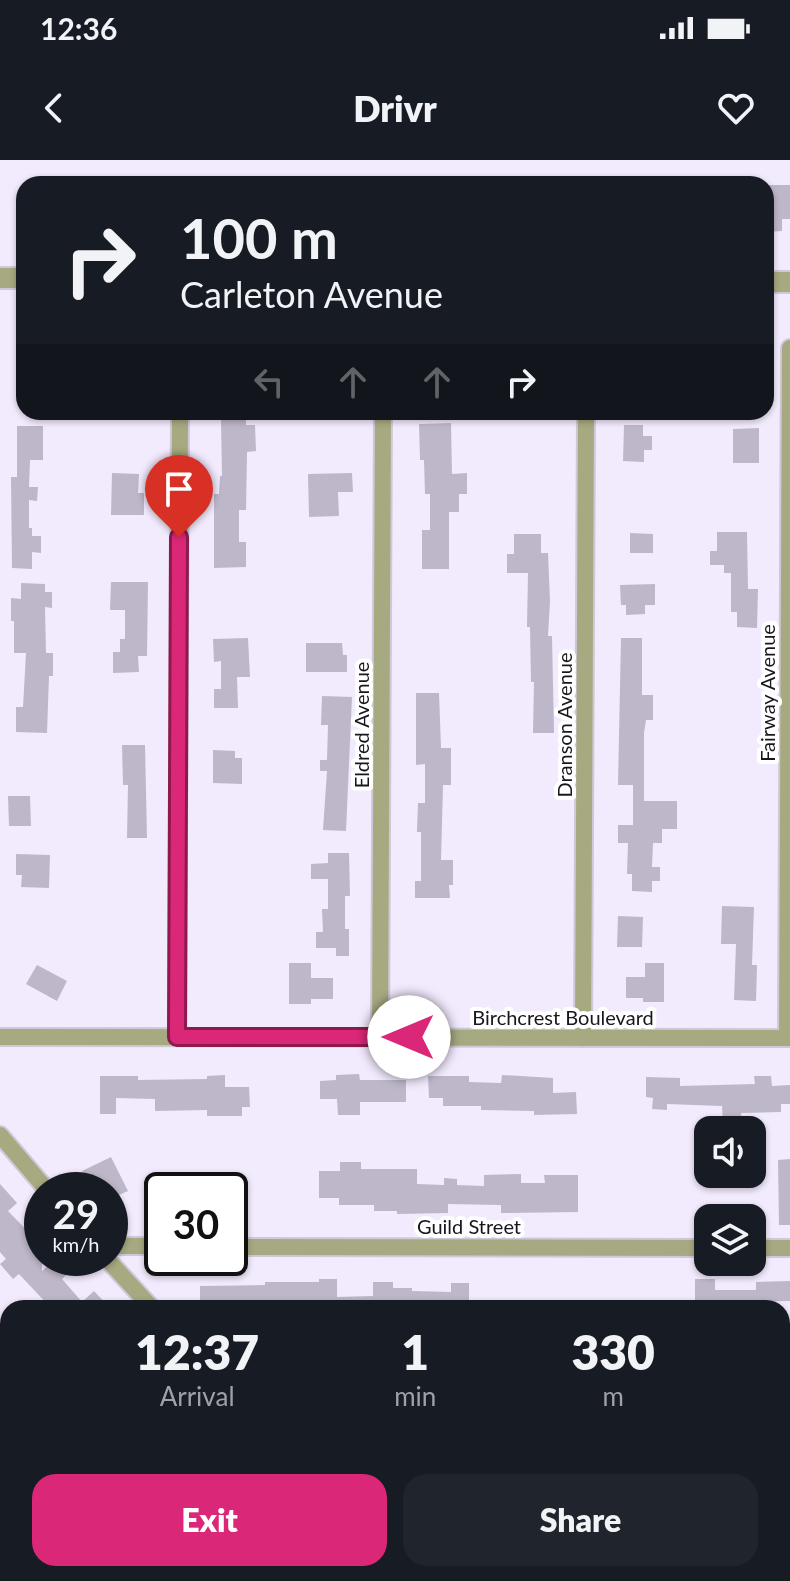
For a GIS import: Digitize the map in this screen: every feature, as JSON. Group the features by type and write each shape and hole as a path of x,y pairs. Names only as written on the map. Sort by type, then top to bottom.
{"street":[{"name":"Fairway Avenue","path":"788,1038 790,348"},
{"path":"177,1037 180,420"},
{"name":"Eldred Avenue","path":"380,1037 383,420"},
{"name":"Dranson Avenue","path":"583,1038 586,420"},
{"name":"Birchcrest Boulevard","path":"0,1037 788,1038"},
{"path":"0,1135 32,1172"},
{"name":"Guild Street","path":"248,1247 694,1248"},
{"path":"766,1248 790,1248"},
{"path":"123,1276 145,1300"}],"building":[{"path":"774,185 790,185 790,219 782,219 782,231 774,232"},
{"path":"221,420 246,420 246,425 255,425 256,451 247,452 246,510 239,510 239,542 246,542 246,567 214,568 214,494 219,494 222,476"},
{"path":"451,423 452,474 467,473 467,494 459,494 459,512 449,512 449,569 422,569 422,530 430,530 430,494 425,494 419,424"},
{"path":"624,425 643,425 643,436 652,436 652,450 644,450 644,462 623,461"},
{"path":"17,426 43,426 43,460 30,460 29,487 38,487 37,501 29,500 29,528 32,528 32,536 41,536 41,553 32,552 32,569 12,568 11,477 17,477"},
{"path":"759,428 759,463 733,463 733,429"},
{"path":"112,473 139,474 138,493 144,493 144,515 111,515"},
{"path":"352,473 353,492 338,492 339,516 309,517 308,474"},
{"path":"717,532 747,532 748,589 758,589 757,628 737,627 737,612 731,612 731,573 724,573 724,565 710,565 710,551 717,551"},
{"path":"630,533 653,534 653,553 630,553"},
{"path":"514,534 541,534 541,553 548,553 548,636 552,636 554,733 533,733 534,682 531,682 530,627 527,627 528,573 507,573 507,554 514,554"},
{"path":"111,582 148,582 147,656 138,656 139,672 113,673 113,652 120,652 120,639 125,639 125,610 110,610"},
{"path":"21,583 45,584 45,592 52,592 52,608 45,607 46,653 53,653 47,733 16,732 16,707 23,707 26,653 14,653 11,598 21,599"},
{"path":"655,584 655,605 645,605 645,614 626,615 626,605 621,605 620,585"},
{"path":"248,638 250,677 237,677 238,708 214,708 214,689 221,689 221,661 214,662 213,639"},
{"path":"621,638 642,638 642,695 653,695 653,720 646,720 644,733 644,801 677,801 677,829 662,829 662,843 653,843 652,867 660,867 660,881 652,881 652,892 632,891 632,874 627,874 628,843 618,843 618,825 633,825 633,785 618,785"},
{"path":"306,643 342,643 343,655 347,655 347,672 306,672"},
{"path":"416,693 439,693 441,748 451,748 451,785 443,785 441,860 453,860 450,898 415,898 415,881 421,881 418,803 425,803 425,764 416,765"},
{"path":"322,696 352,697 346,831 323,830 327,771 320,771 320,760 327,760 328,725 321,725"},
{"path":"122,745 145,745 147,838 127,838 128,785 123,785"},
{"path":"213,750 235,751 235,758 242,758 242,784 213,783"},
{"path":"8,796 30,796 31,826 9,826"},
{"path":"328,853 349,853 350,896 345,896 345,929 349,929 349,956 336,956 336,948 316,948 316,932 323,932 322,909 328,909 328,879 311,879 311,864 328,863"},
{"path":"16,854 50,855 49,888 21,887 22,875 16,875"},
{"path":"722,906 754,907 752,965 757,965 756,1001 734,1000 736,944 721,944"},
{"path":"618,916 643,917 642,947 617,947"},
{"path":"289,963 311,963 311,978 333,978 333,999 311,999 311,1004 289,1004"},
{"path":"645,963 664,963 664,1002 626,998 626,977 645,977"},
{"path":"37,965 67,981 57,1001 26,984"},
{"path":"359,1074 360,1080 406,1080 406,1102 360,1102 360,1115 338,1115 337,1099 320,1099 320,1081 336,1080 336,1075"},
{"path":"225,1075 225,1087 249,1087 250,1107 242,1107 242,1116 207,1116 207,1110 155,1111 155,1099 116,1098 116,1114 100,1114 100,1076 138,1076 138,1080 207,1079 207,1076"},
{"path":"502,1075 553,1078 553,1093 576,1092 577,1114 534,1115 534,1111 443,1106 443,1098 429,1098 428,1076 469,1076 469,1082 501,1083"},
{"path":"754,1076 771,1076 772,1086 790,1085 790,1104 781,1104 781,1112 723,1116 722,1106 667,1104 667,1110 652,1109 653,1098 646,1097 646,1077 680,1078 680,1086 755,1084"},
{"path":"111,1157 118,1172 82,1172"},
{"path":"790,1159 790,1225 779,1225 778,1160"},
{"path":"340,1162 361,1162 361,1169 417,1169 417,1184 444,1185 444,1178 457,1179 457,1185 484,1186 484,1175 521,1174 521,1183 545,1183 544,1175 578,1175 578,1212 501,1213 501,1205 448,1204 448,1213 397,1214 397,1211 374,1211 374,1205 339,1205 339,1198 319,1198 319,1171 340,1171"},
{"path":"0,1184 17,1203 8,1211 24,1227 24,1276 65,1276 62,1279 80,1300 43,1300 19,1274 13,1279 0,1264 6,1259 0,1252"},
{"path":"319,1279 337,1279 337,1297 373,1296 373,1282 393,1282 393,1288 412,1288 412,1291 451,1292 451,1283 469,1283 469,1300 200,1300 200,1286 319,1282"},
{"path":"695,1279 715,1279 715,1290 756,1290 756,1282 790,1281 790,1300 695,1300"},
{"path":"94,1291 102,1300 84,1300"}],"route":[{"path":"179,537 177,1037 409,1037"}]}
